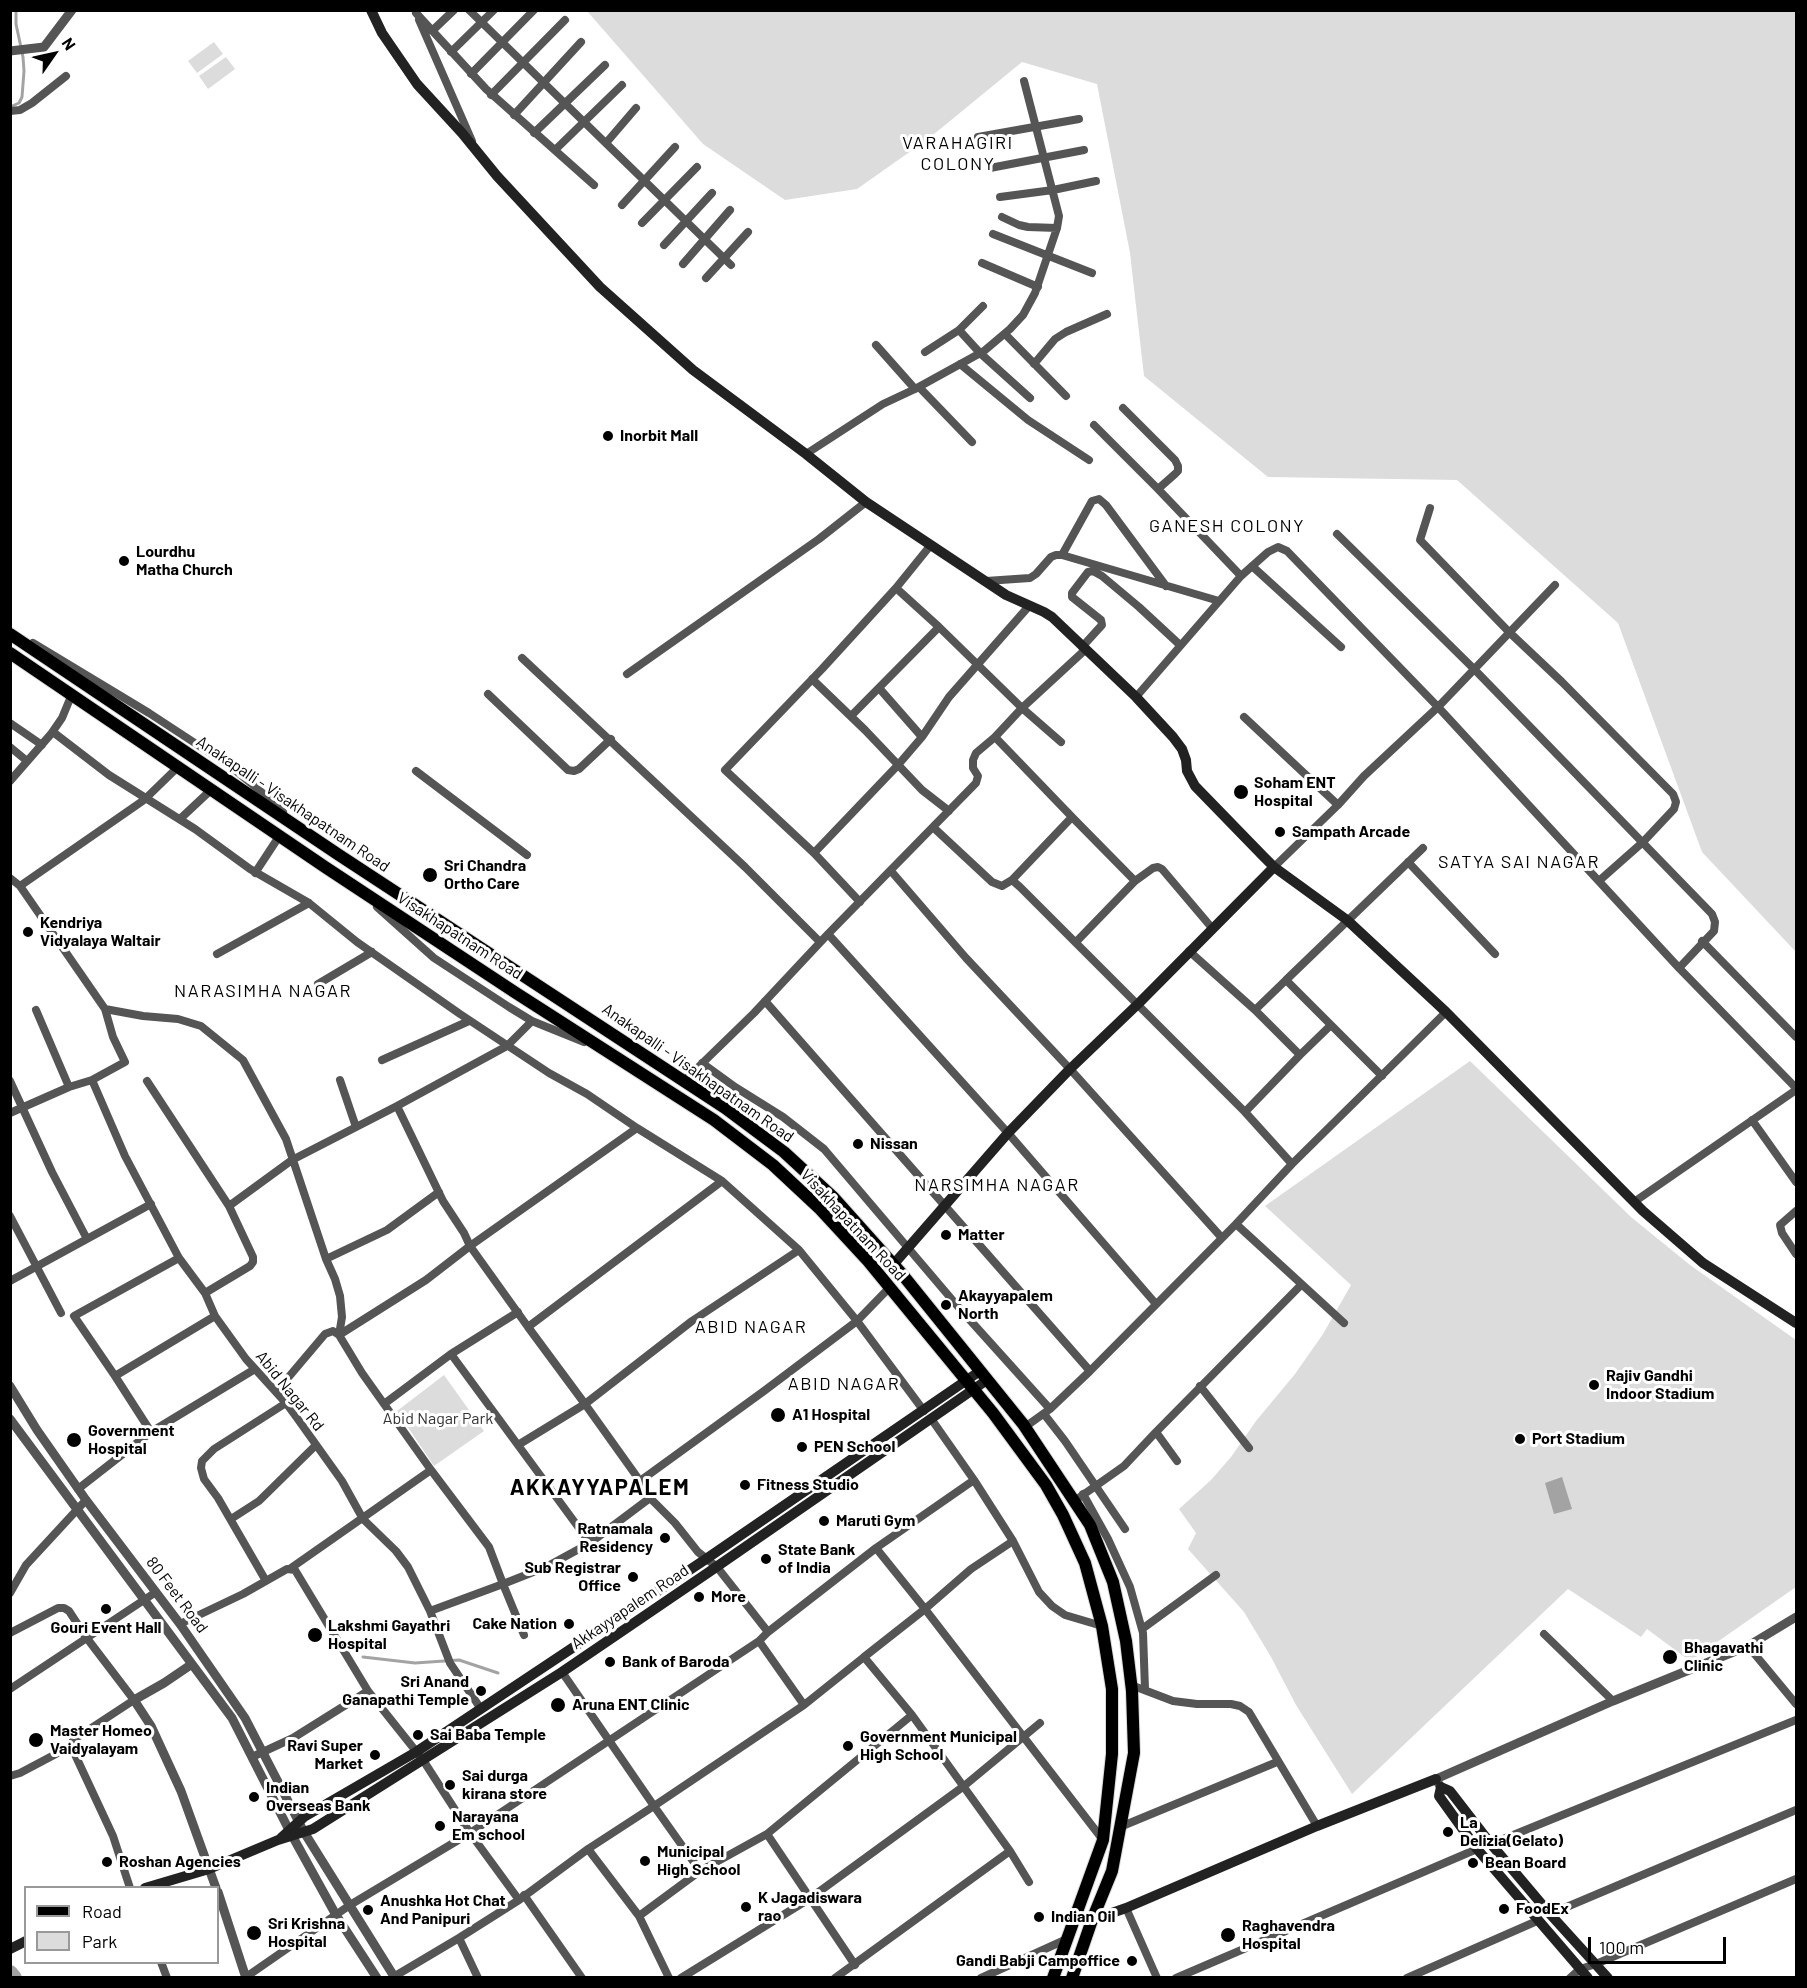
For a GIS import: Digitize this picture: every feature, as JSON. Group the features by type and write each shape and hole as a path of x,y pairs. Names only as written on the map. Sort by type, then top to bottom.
{"main road":[{"path":"371,10 382,33 405,68 497,176 600,287 693,370 866,502 1017,601 1052,617 1136,696 1182,749 1187,771 1195,786 1274,867 1347,920 1446,1012 1634,1202 1703,1263 1797,1323"},
{"name":"Anakapalli - Visakhapatnam Road","path":"10,632 300,828 725,1108 784,1152 834,1198 984,1375 1079,1498 1113,1581 1126,1641 1131,1685 1134,1753 1112,1870 1072,1977"},
{"name":"Visakhapatnam Road","path":"10,653 356,887 714,1120 774,1165 819,1208 890,1287 993,1413 1046,1485 1085,1563 1102,1626 1112,1689 1112,1754 1103,1840 1053,1977"},
{"path":"893,1265 1008,1133 1274,867"},
{"name":"Akkayyapalem Road","path":"149,1886 209,1869 278,1840 302,1827 313,1829 420,1756 562,1672 717,1567 984,1375"},
{"path":"420,1756 481,1709 928,1415"},
{"path":"1092,1920 1126,1908 1317,1826 1438,1783"},
{"path":"1438,1783 1450,1791 1550,1914 1608,1977"},
{"path":"1438,1783 1439,1796 1477,1849 1584,1973"},
{"path":"10,1949 24,1942"}],"street":[{"path":"10,51 44,47 72,10"},
{"path":"416,13 426,10"},
{"path":"432,31 454,10"},
{"path":"469,10 730,265"},
{"path":"452,52 494,10"},
{"path":"471,74 534,10"},
{"path":"416,13 477,152"},
{"path":"416,13 491,95 594,185"},
{"path":"491,95 565,20"},
{"path":"514,115 581,42"},
{"path":"534,133 605,65"},
{"path":"10,111 20,110 32,103 66,76"},
{"path":"806,454 874,410 980,353 1005,334 1023,315 1038,287 1059,216 1024,81"},
{"path":"555,150 622,85"},
{"path":"606,143 636,108"},
{"path":"978,137 1079,119"},
{"path":"622,205 675,147"},
{"path":"990,168 1084,150"},
{"path":"642,223 697,167"},
{"path":"1000,197 1053,190 1096,181"},
{"path":"664,245 712,193"},
{"path":"683,264 730,210"},
{"path":"1002,217 1028,227 1057,228"},
{"path":"706,278 748,232"},
{"path":"993,234 1092,273"},
{"path":"982,263 1038,287"},
{"path":"926,352 958,330 983,306"},
{"path":"1034,363 1055,339 1107,314"},
{"path":"958,330 1030,398"},
{"path":"1005,334 1066,396"},
{"path":"876,345 972,442"},
{"path":"960,364 1022,416 1089,460"},
{"path":"1123,408 1176,460 1178,471 1158,489"},
{"path":"1094,425 1241,576"},
{"path":"1062,555 1092,501 1099,499 1106,505 1166,586"},
{"path":"627,674 819,539 866,502"},
{"path":"1430,507 1420,540 1673,795 1676,802 1674,809 1600,880"},
{"path":"1337,534 1474,669 1712,914 1715,922 1714,931 1702,941 1679,968"},
{"path":"861,902 814,853 725,770 896,588 930,546"},
{"path":"1136,696 1241,576 1268,552 1278,548 1287,551 1438,707 1679,968 1797,1089 1634,1202"},
{"path":"985,581 1030,578 1051,557 1062,555 1219,601"},
{"path":"1252,566 1341,647"},
{"path":"684,1081 765,1001 976,783 978,776 973,768 973,760 976,753 1084,648 1102,625 1101,620 1072,597 1072,593 1088,572 1093,571 1102,576 1180,645"},
{"path":"1274,867 1338,806 1364,776 1438,707 1555,585"},
{"path":"896,588 1061,742"},
{"path":"814,853 898,765 976,665 1029,606"},
{"path":"851,716 939,627"},
{"path":"522,658 746,867 820,942"},
{"path":"812,679 922,790 949,811"},
{"path":"879,688 922,737"},
{"path":"11,778 53,732 72,694"},
{"path":"488,694 568,770 579,769 611,739"},
{"path":"1244,717 1338,806"},
{"path":"10,723 42,745"},
{"path":"53,732 110,775 180,819 255,873 309,903 372,952 469,1021 722,1181 799,1250 857,1321 974,1480 1013,1541 1039,1592 1052,1606 1065,1615 1102,1626"},
{"path":"995,737 1135,881"},
{"path":"10,747 27,761"},
{"path":"20,886 147,798 179,766"},
{"path":"416,771 527,855"},
{"path":"180,819 212,789"},
{"path":"934,828 992,882 1002,886 1012,880 1072,817"},
{"path":"255,873 280,836"},
{"path":"1255,1010 1423,848"},
{"path":"1408,862 1496,954"},
{"path":"1076,942 1135,881 1153,868 1162,869 1212,928"},
{"path":"891,871 966,958 1070,1069 1222,1238"},
{"path":"10,878 20,886 105,1009 113,1036 125,1062 92,1080 10,1113"},
{"path":"1012,880 1245,1112 1292,1164"},
{"path":"356,887 434,958 532,1021 603,1049"},
{"path":"217,954 309,903"},
{"path":"828,934 1008,1133 1156,1304"},
{"path":"1702,941 1797,1037"},
{"path":"1188,951 1255,1010 1300,1055"},
{"path":"318,984 372,952"},
{"path":"1286,980 1382,1076"},
{"path":"765,1001 1090,1371"},
{"path":"105,1009 189,1022 201,1026 243,1060 286,1139 340,1296 342,1317 339,1335"},
{"path":"36,1010 69,1088"},
{"path":"1025,1427 1047,1411 1090,1371 1236,1224 1292,1164 1446,1012"},
{"path":"382,1060 469,1021"},
{"path":"229,1206 292,1160 507,1046 532,1021"},
{"path":"1245,1112 1331,1025"},
{"path":"702,1063 783,1117 824,1149 1047,1411 1125,1529"},
{"name":"Abid Nagar Rd","path":"92,1080 125,1156 179,1258 205,1293 215,1316 255,1369 286,1403 342,1481 363,1519 408,1567 430,1611 448,1660 481,1709"},
{"path":"340,1080 356,1127"},
{"path":"10,1081 52,1172 87,1239"},
{"path":"147,1081 229,1206 252,1251 253,1262 250,1266 205,1293"},
{"path":"397,1106 439,1192 470,1246 650,1498 675,1523 698,1552 717,1567 768,1632"},
{"path":"1752,1120 1797,1182"},
{"path":"339,1335 426,1280 470,1246 637,1128"},
{"path":"528,1327 722,1181"},
{"path":"326,1259 387,1230 439,1192"},
{"path":"10,1281 151,1204"},
{"path":"1797,1211 1780,1226 1782,1233 1797,1254"},
{"path":"10,1216 61,1314"},
{"path":"1236,1224 1344,1323"},
{"path":"518,1445 585,1404 692,1322 799,1250"},
{"path":"151,1432 116,1376 74,1316 179,1258"},
{"path":"1144,1689 1142,1629 1130,1587 1108,1539 1079,1498 1124,1466 1300,1285"},
{"path":"640,1481 857,1321 890,1287"},
{"path":"384,1404 451,1354 518,1312"},
{"path":"116,1376 215,1316"},
{"path":"276,1392 325,1334 333,1331 339,1335 384,1404 489,1547 524,1635"},
{"path":"451,1354 590,1543"},
{"path":"78,1489 151,1432 255,1369"},
{"name":"80 Feet Road","path":"10,1386 14,1398 78,1489 180,1624 245,1718 302,1827 395,1977"},
{"path":"1200,1386 1249,1448"},
{"path":"266,1581 231,1519 204,1479 201,1468 202,1461 214,1449 286,1403"},
{"name":"80 Feet Road","path":"10,1419 232,1718 336,1915 377,1977"},
{"path":"1156,1432 1177,1461"},
{"path":"231,1519 259,1501 316,1445"},
{"path":"180,1624 291,1568 431,1470"},
{"path":"219,1895 246,1977 350,1905 470,1833 759,1641 876,1548 974,1480"},
{"path":"430,1611 546,1567 590,1543 650,1498"},
{"path":"10,1593 26,1565 87,1500"},
{"path":"395,1977 521,1897 588,1849 804,1705 925,1609 971,1569 1013,1541"},
{"path":"876,1548 1103,1840"},
{"path":"291,1568 299,1575 368,1691 420,1756 470,1833 582,1977"},
{"path":"1142,1629 1216,1575"},
{"path":"10,1689 156,1592"},
{"path":"10,1633 58,1608 69,1611 134,1700 150,1726 181,1791 216,1886"},
{"path":"1438,1783 1613,1701 1748,1646 1797,1617"},
{"path":"1544,1634 1613,1701"},
{"path":"759,1641 804,1705"},
{"path":"1748,1646 1797,1704"},
{"path":"864,1657 912,1715 1010,1851 1029,1882"},
{"path":"130,1886 113,1836 71,1746 73,1740 192,1664"},
{"path":"562,1672 700,1871"},
{"path":"1131,1685 1173,1701 1240,1706 1249,1712 1317,1826"},
{"path":"252,1757 292,1738 368,1691"},
{"path":"639,1916 700,1871 767,1834 912,1715"},
{"path":"1491,1844 1797,1720"},
{"path":"681,1977 809,1899 964,1786 1040,1723"},
{"path":"10,1776 71,1746"},
{"path":"1120,1827 1277,1762"},
{"path":"1550,1914 1797,1810"},
{"path":"767,1834 855,1965"},
{"path":"588,1849 639,1916 669,1977"},
{"path":"1176,1977 1477,1849"},
{"path":"836,1977 1010,1851"},
{"path":"1570,1977 1584,1973 1596,1964 1797,1879"},
{"path":"1126,1908 1157,1977"},
{"path":"1407,1977 1537,1921"},
{"path":"459,1938 478,1977"},
{"path":"981,1977 1067,1939"}],"green space":[{"path":"587,11 1796,11 1796,952 1702,852 1618,623 1457,480 1268,477 1144,376 1130,253 1097,84 1022,62 928,139 857,189 785,200 703,144"},
{"path":"214,42 223,54 197,73 188,61"},
{"path":"226,57 235,69 208,89 199,76"},
{"name":"Port Stadium","path":"1470,1061 1631,1217 1690,1265 1796,1340 1796,1587 1690,1661 1647,1629 1641,1637 1568,1589 1352,1794 1296,1705 1244,1612 1188,1549 1196,1533 1179,1509 1211,1480 1231,1457 1256,1421 1295,1374 1323,1334 1351,1285 1265,1206"},
{"name":"Abid Nagar Park","path":"444,1375 484,1431 434,1466 397,1411"}],"shaded area":[{"path":"1562,1477 1572,1509 1554,1514 1545,1483"}],"waterway":[{"path":"10,107 19,103 22,97 24,71 16,24 16,10"},
{"path":"363,1657 415,1663 459,1660 498,1673"},
{"path":"10,1973 14,1978"}],"place":[{"name":"Inorbit Mall","path":"608,436"},
{"name":"Lourdhu Matha Church","path":"124,561"},
{"name":"Soham ENT Hospital","path":"1241,792"},
{"name":"Sampath Arcade","path":"1280,832"},
{"name":"Sri Chandra Ortho Care","path":"430,875"},
{"name":"Kendriya Vidyalaya Waltair","path":"28,932"},
{"name":"Nissan","path":"858,1144"},
{"name":"Matter","path":"946,1235"},
{"name":"Akayyapalem North","path":"946,1305"},
{"name":"Rajiv Gandhi Indoor Stadium","path":"1594,1385"},
{"name":"A1 Hospital","path":"778,1415"},
{"name":"Port Stadium","path":"1520,1439"},
{"name":"Government Hospital","path":"74,1440"},
{"name":"PEN School","path":"802,1447"},
{"name":"Fitness Studio","path":"745,1485"},
{"name":"Maruti Gym","path":"824,1521"},
{"name":"Ratnamala Residency","path":"665,1538"},
{"name":"State Bank of India","path":"766,1559"},
{"name":"Sub Registrar Office","path":"633,1577"},
{"name":"More","path":"699,1597"},
{"name":"Gouri Event Hall","path":"106,1609"},
{"name":"Cake Nation","path":"569,1624"},
{"name":"Lakshmi Gayathri Hospital","path":"315,1635"},
{"name":"Bhagavathi Clinic","path":"1670,1657"},
{"name":"Bank of Baroda","path":"610,1662"},
{"name":"Sri Anand Ganapathi Temple","path":"481,1691"},
{"name":"Aruna ENT Clinic","path":"558,1705"},
{"name":"Sai Baba Temple","path":"418,1735"},
{"name":"Master Homeo Vaidyalayam","path":"36,1740"},
{"name":"Government Municipal High School","path":"848,1746"},
{"name":"Ravi Super Market","path":"375,1755"},
{"name":"Sai durga kirana store","path":"450,1785"},
{"name":"Indian Overseas Bank","path":"254,1797"},
{"name":"Narayana Em school","path":"440,1826"},
{"name":"La Delizia(Gelato)","path":"1448,1832"},
{"name":"Municipal High School","path":"645,1861"},
{"name":"Roshan Agencies","path":"107,1862"},
{"name":"Bean Board","path":"1473,1863"},
{"name":"K Jagadiswara rao","path":"746,1907"},
{"name":"FoodEx","path":"1504,1909"},
{"name":"Anushka Hot Chat And Panipuri","path":"368,1910"},
{"name":"Indian Oil","path":"1039,1917"},
{"name":"Sri Krishna Hospital","path":"254,1933"},
{"name":"Raghavendra Hospital","path":"1228,1935"},
{"name":"Gandi Babji Campoffice","path":"1132,1961"}],"district":[{"name":"VARAHAGIRI COLONY","path":"958,153"},
{"name":"GANESH COLONY","path":"1227,526"},
{"name":"SATYA SAI NAGAR","path":"1519,862"},
{"name":"NARASIMHA NAGAR","path":"263,991"},
{"name":"NARSIMHA NAGAR","path":"997,1185"},
{"name":"ABID NAGAR","path":"751,1327"},
{"name":"ABID NAGAR","path":"844,1384"},
{"name":"AKKAYYAPALEM","path":"600,1488"}]}
